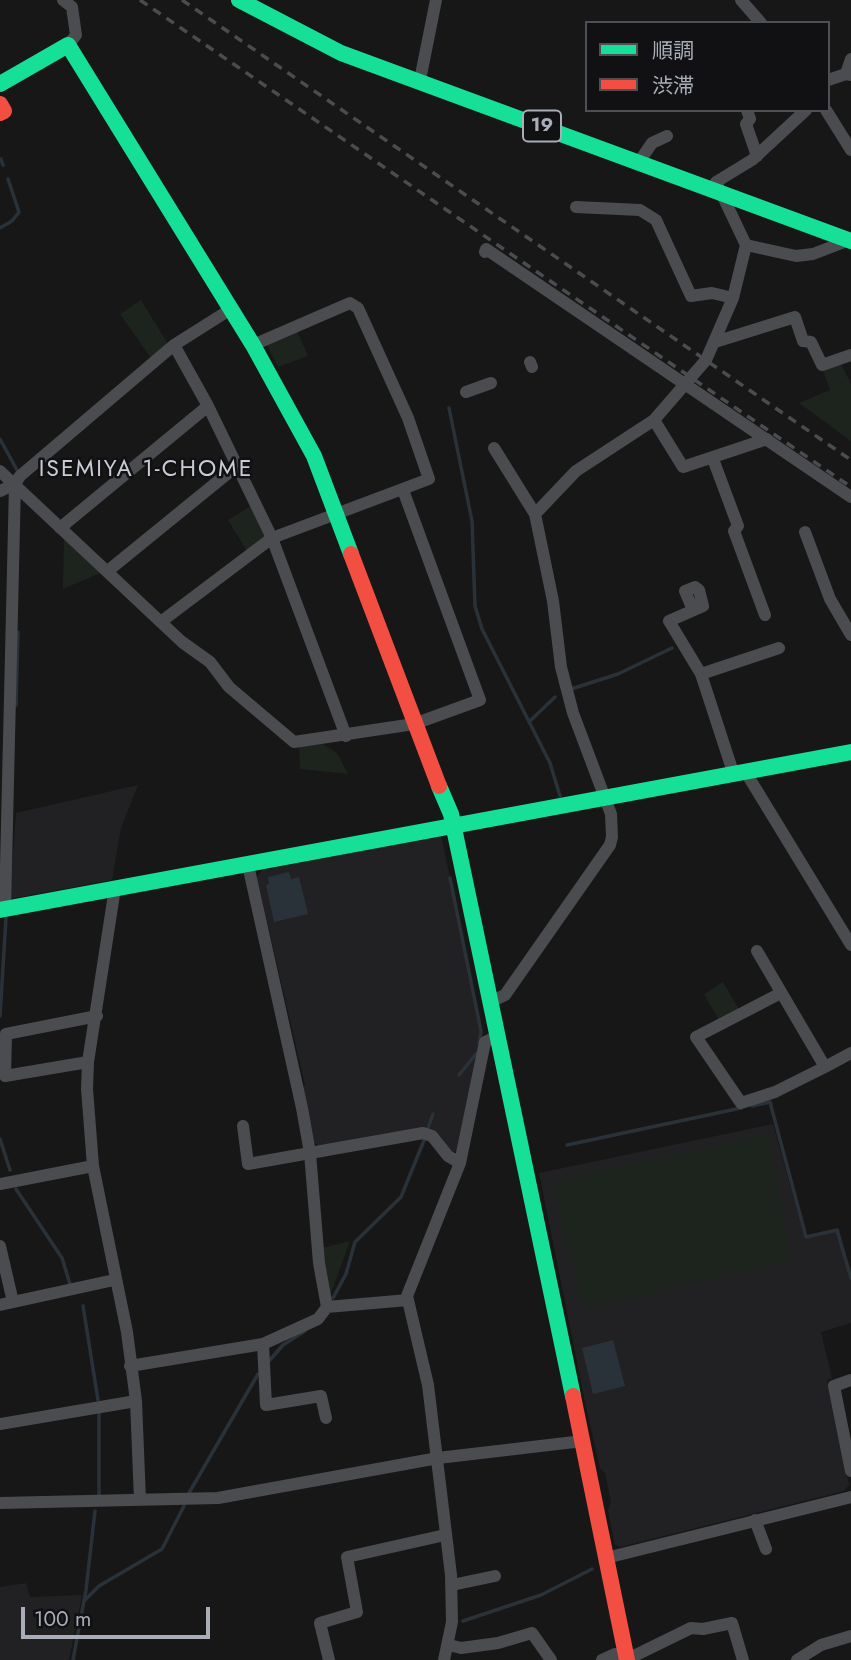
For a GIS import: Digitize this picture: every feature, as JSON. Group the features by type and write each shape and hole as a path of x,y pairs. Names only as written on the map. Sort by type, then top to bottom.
{"main road":[{"name":"19","path":"239,0 341,53 850,240"},
{"path":"0,84 68,45 253,345 314,456 453,825 496,1037 525,1158 626,1658"},
{"path":"0,104 4,111 0,113"},
{"path":"3,910 851,752"}],"street":[{"path":"63,0 72,7 76,35 68,45"},
{"path":"420,80 436,0"},
{"path":"741,0 759,21"},
{"path":"830,79 848,74 851,59"},
{"path":"748,112 750,119 746,124 757,156"},
{"path":"535,514 576,471 654,420 706,360 733,298 746,246 716,182 757,156 804,112"},
{"path":"827,112 851,150"},
{"path":"639,162 652,144 667,136"},
{"path":"576,206 640,210 656,220 691,296 712,293 733,298"},
{"path":"746,246 796,256 813,254 850,240"},
{"path":"485,252 486,249 851,497"},
{"path":"162,621 272,538 429,479 408,418 358,308 350,303 253,345"},
{"path":"3,910 4,786 13,656 6,574 15,484 20,476 174,345 231,309"},
{"path":"715,342 795,317 803,341 811,342 822,365 851,355"},
{"path":"174,345 238,465 272,538 346,736"},
{"path":"466,392 491,383"},
{"path":"60,528 208,406"},
{"path":"654,420 683,467 767,439"},
{"path":"490,1002 505,995 610,845 612,826 604,796 573,713 561,667 553,601 535,514 494,448"},
{"path":"713,459 738,526 734,531 765,615"},
{"path":"109,570 238,465"},
{"path":"0,471 109,570 181,642 210,662 229,687 294,742 414,724 480,700 403,490"},
{"path":"0,491 15,484"},
{"path":"805,532 830,599 851,635"},
{"path":"693,610 669,621 701,674 739,772 851,945"},
{"path":"701,674 779,648"},
{"path":"0,662 13,656"},
{"path":"130,1366 262,1343 318,1319 327,1307 319,1263 310,1153 248,864"},
{"path":"116,887 88,1062 93,1166 114,1280 127,1332 136,1401 139,1500"},
{"path":"757,951 825,1067"},
{"path":"781,993 696,1037 741,1103 775,1092 851,1053"},
{"path":"88,1062 5,1076 6,1034 97,1016"},
{"path":"444,1660 449,1645 452,1586 428,1385 408,1300 428,1240 460,1163 485,1042 496,1037"},
{"path":"243,1126 248,1164 423,1133 432,1136 448,1156 460,1163"},
{"path":"0,1184 93,1166"},
{"path":"0,1246 6,1303 114,1280"},
{"path":"327,1307 408,1300"},
{"path":"262,1343 265,1405 321,1396 326,1418"},
{"path":"851,1380 835,1386 848,1440 851,1471"},
{"path":"0,1424 136,1401"},
{"path":"0,1503 218,1498 438,1458 583,1441"},
{"path":"606,1558 851,1497"},
{"path":"755,1520 766,1549"},
{"path":"329,1660 320,1623 357,1612 347,1558 445,1535"},
{"path":"452,1586 495,1576"},
{"path":"602,1660 615,1654 626,1658 634,1656 691,1628 703,1629 732,1623 743,1660"},
{"path":"449,1645 461,1648 498,1643 532,1633 551,1660"},
{"path":"797,1660 821,1645 851,1636"}],"shaded area":[{"path":"141,300 168,344 151,358 120,314"},
{"path":"297,331 308,356 278,367 267,345"},
{"path":"840,362 851,384 851,441 799,403 830,390 823,371"},
{"path":"251,506 268,536 247,551 228,520"},
{"path":"64,538 100,573 63,589"},
{"path":"323,744 337,753 348,774 300,769 299,746"},
{"path":"138,785 121,828 112,880 10,899 16,813"},
{"path":"441,835 483,1033 459,1151 451,1152 440,1136 321,1147 313,1142 302,1086 305,1085 257,878 262,870"},
{"path":"289,872 291,879 299,877 308,914 274,922 266,885 269,884 268,877"},
{"path":"723,982 740,1011 720,1022 704,994"},
{"path":"773,1124 805,1239 839,1228 851,1278 851,1323 821,1332 832,1378 827,1380 849,1485 844,1491 620,1547 615,1545 608,1510 611,1502 585,1402 539,1173"},
{"path":"769,1134 791,1260 584,1309 551,1181"},
{"path":"350,1241 329,1299 322,1248"},
{"path":"613,1340 625,1386 593,1394 582,1348"},
{"path":"26,1583 30,1597 82,1595 69,1660 0,1660 0,1587"}],"waterway":[{"path":"1,159 3,165"},
{"path":"0,228 12,221 19,212 8,179"},
{"path":"449,408 472,521 475,606 482,629 550,763 560,796"},
{"path":"0,439 17,470"},
{"path":"16,705 18,632"},
{"path":"571,689 618,674 672,648"},
{"path":"529,722 555,697"},
{"path":"450,878 481,1031 479,1043"},
{"path":"0,1016 6,918"},
{"path":"459,1075 476,1054"},
{"path":"752,1106 770,1102 806,1237 837,1230 851,1278"},
{"path":"567,1145 741,1108"},
{"path":"428,1128 433,1114"},
{"path":"333,1298 346,1274 355,1242 401,1197 425,1138"},
{"path":"0,1139 10,1170"},
{"path":"16,1189 62,1258 70,1284"},
{"path":"83,1306 98,1400"},
{"path":"269,1361 283,1345 305,1331"},
{"path":"189,1493 258,1374"},
{"path":"99,1412 99,1495"},
{"path":"85,1600 99,1586 162,1549 184,1506"},
{"path":"73,1660 86,1590 95,1511"},
{"path":"463,1621 541,1595 592,1569"}],"railway":[{"path":"140,0 851,487"},
{"path":"182,0 851,460"}],"traffic: fast":[{"path":"239,0 341,53 851,241"},
{"path":"0,84 68,45 253,345 314,456 351,554"},
{"path":"0,910 851,752"},
{"path":"439,786 451,814 573,1396"}],"traffic: jam":[{"path":"0,104 4,111 0,113"},
{"path":"351,554 439,786"},
{"path":"573,1396 627,1660"}],"district":[{"name":"ISEMIYA 1-CHOME","path":"146,470"}]}
